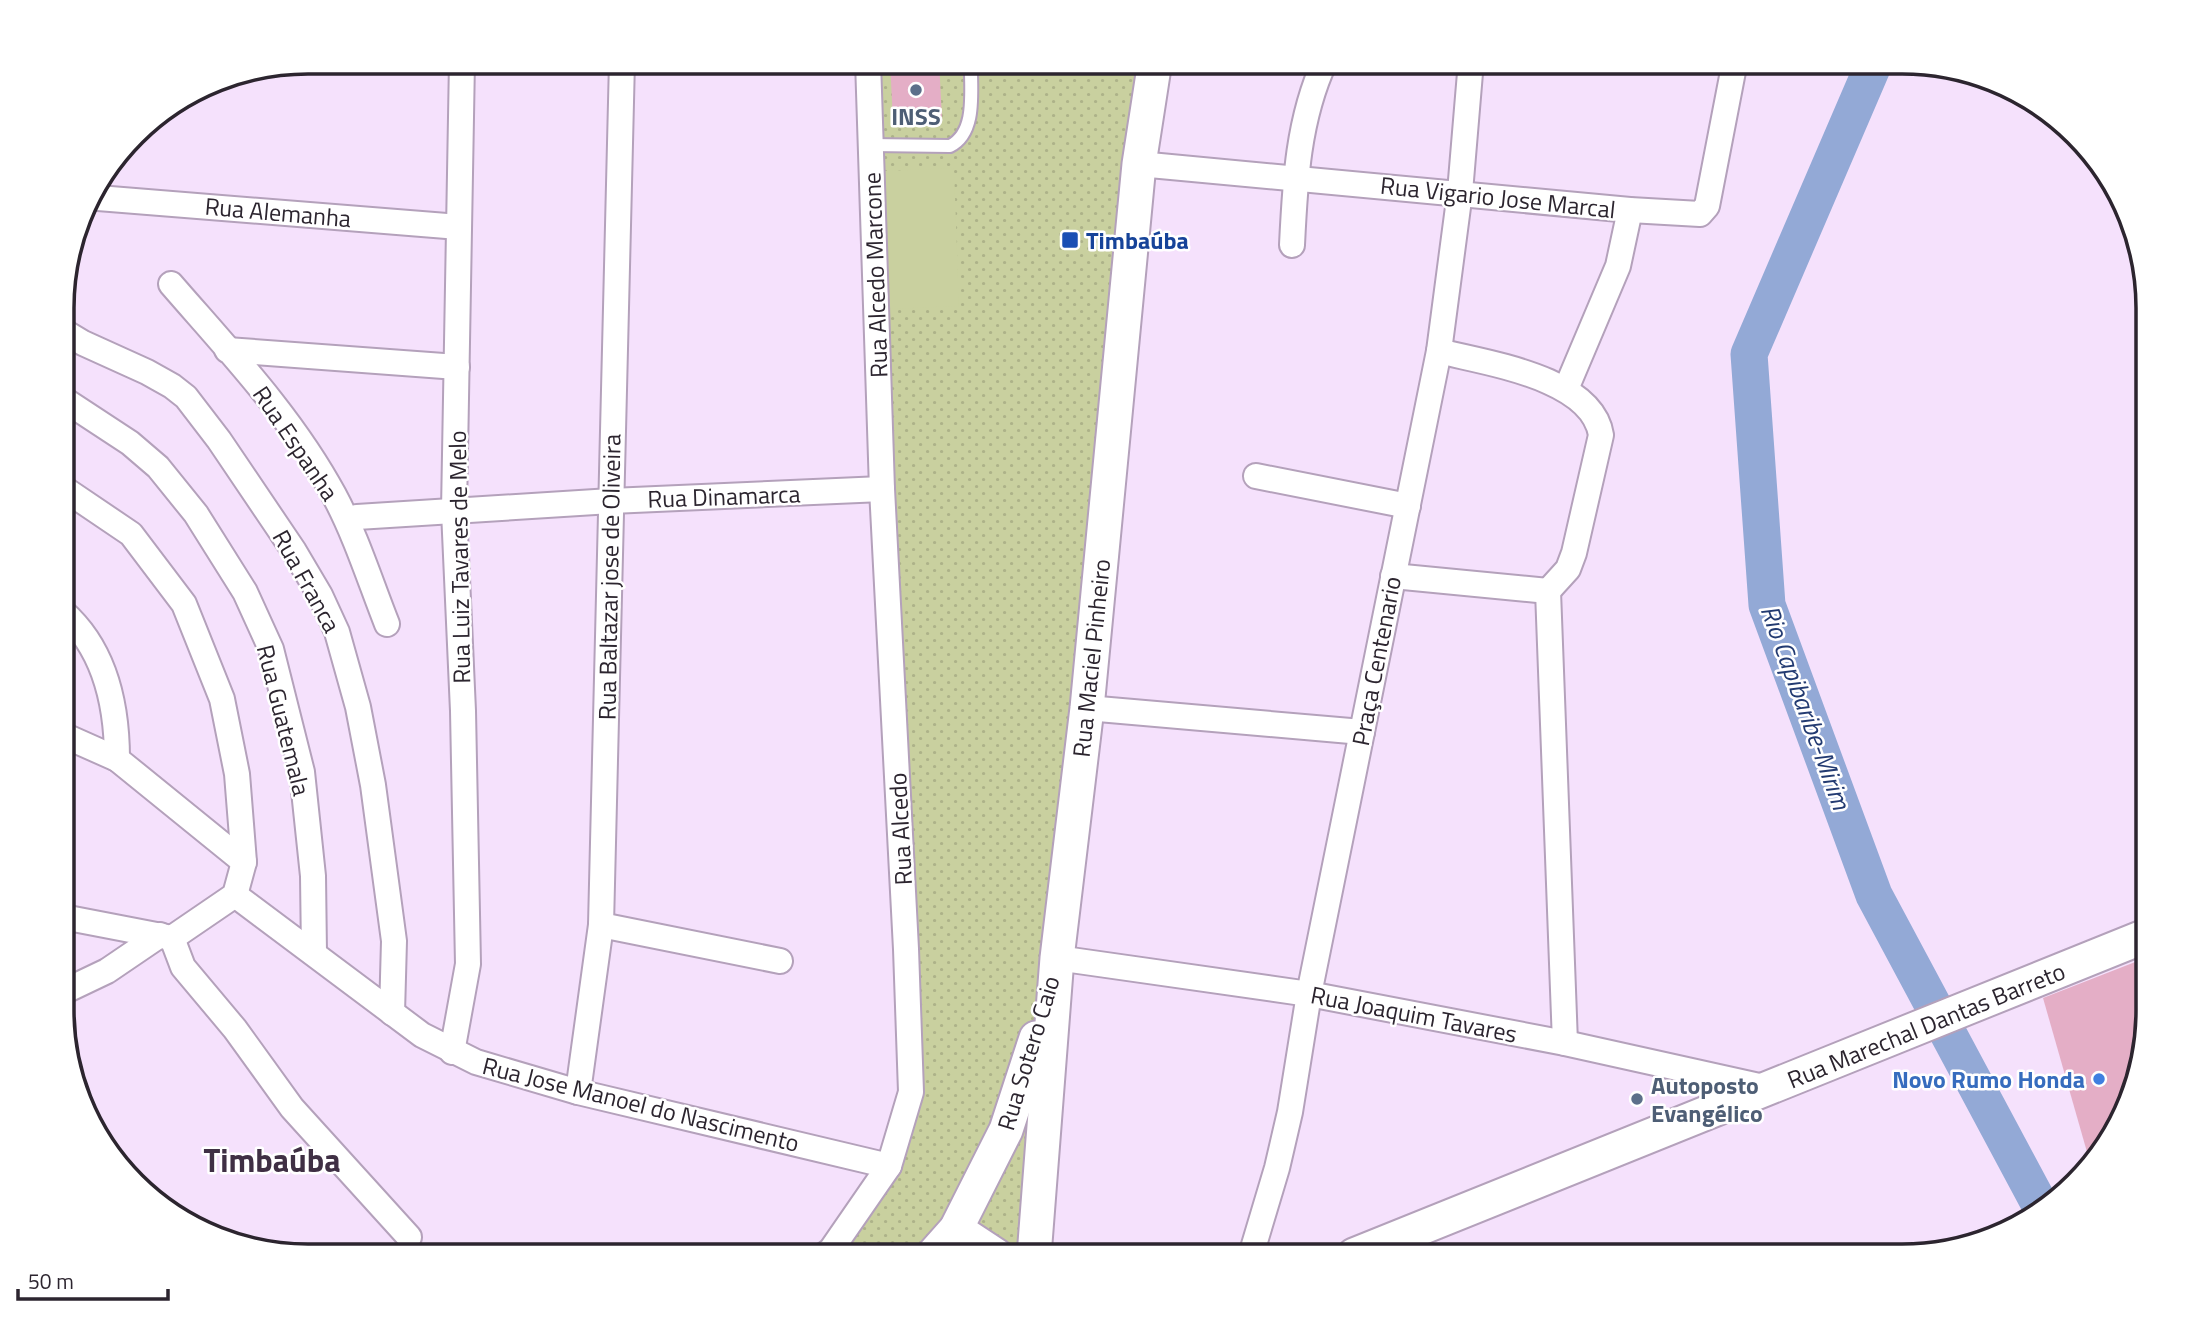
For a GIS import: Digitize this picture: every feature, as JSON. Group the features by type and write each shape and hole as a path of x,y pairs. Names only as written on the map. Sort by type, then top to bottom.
{"street":[{"name":"Rua Luiz Tavares de Melo","path":"452,1052 468,964 463,711 454,511 462,74"},
{"name":"Rua Baltazar jose de Oliveira","path":"579,1092 601,925 622,74"},
{"name":"Rua Alcedo Marcone","path":"868,74 882,489"},
{"name":"Rua Maciel Pinheiro","path":"1035,1244 1057,958 1087,708 1139,164 1153,74"},
{"path":"1292,245 1295,178 1305,118 1320,74"},
{"name":"Praça Centenario","path":"1254,1243 1285,1135 1309,994 1439,351 1460,192 1470,74"},
{"name":"Rua Vigario Jose Marcal","path":"1139,164 1694,215 1704,211 1707,206 1732,74"},
{"name":"Rua Alemanha","path":"101,198 459,227"},
{"path":"1566,389 1618,266 1630,210"},
{"name":"Rua Espanha","path":"172,284 280,412 335,496 387,624"},
{"name":"Rua Franca","path":"74,338 148,372 186,397 295,551 320,595 337,632 358,707 373,785 394,941 392,1013"},
{"path":"227,350 457,367"},
{"path":"1439,351 1534,376 1566,389 1596,417 1601,435 1574,553 1568,569 1548,591 1565,1043"},
{"name":"Rua Guatemala","path":"74,406 130,443 159,467 196,514 245,592 271,649 302,772 313,876 314,953"},
{"path":"1256,476 1408,506"},
{"name":"Rua Dinamarca","path":"357,517 611,501 882,489"},
{"name":"Rua Alcedo","path":"835,1244 889,1166 911,1092 882,489"},
{"path":"74,495 131,534 184,604 222,699 237,774 244,862 235,895 107,971 74,987"},
{"path":"1393,576 1548,591"},
{"path":"74,621 99,660 105,677 117,729 117,760"},
{"path":"1087,708 1362,732"},
{"path":"74,740 117,760 244,862"},
{"name":"Rua Jose Manoel do Nascimento","path":"235,895 422,1035 476,1062 579,1092 889,1166"},
{"path":"74,919 166,936"},
{"path":"601,925 780,961"},
{"path":"166,936 183,967 235,1029 292,1108 409,1237"},
{"name":"Rua Marechal Dantas Barreto","path":"1383,1243 2136,940"},
{"name":"Rua Joaquim Tavares","path":"1057,958 1309,994 1565,1043 1768,1088"},
{"name":"Rua Sotero Caio","path":"943,1244 956,1229 1006,1130 1034,1048 1057,958"},
{"path":"956,1229 979,1244"}],"lane":[{"path":"871,145 950,146 956,142 967,126 971,74"}],"green space":[{"path":"871,74 1154,74 1035,1244 1006,1244 957,1229 943,1244 834,1244 911,1092"},
{"path":"954,168 959,306 890,309 885,171"}],"building":[{"name":"INSS","path":"891,74 940,74 942,119 893,121"},
{"name":"Novo Rumo Honda","path":"2136,962 2136,1025 2132,1055 2124,1085 2112,1113 2087,1153 2043,998"}],"waterway":[{"name":"Rio Capibaribe-Mirim","path":"1869,74 1749,354 1767,605 1874,895 2037,1200"}],"place":[{"name":"INSS","path":"916,90"},
{"name":"Timbaúba","path":"1070,240"},
{"name":"Novo Rumo Honda","path":"2099,1079"},
{"name":"Autoposto Evangélico","path":"1637,1099"}],"district":[{"name":"Timbaúba","path":"272,1160"}]}
